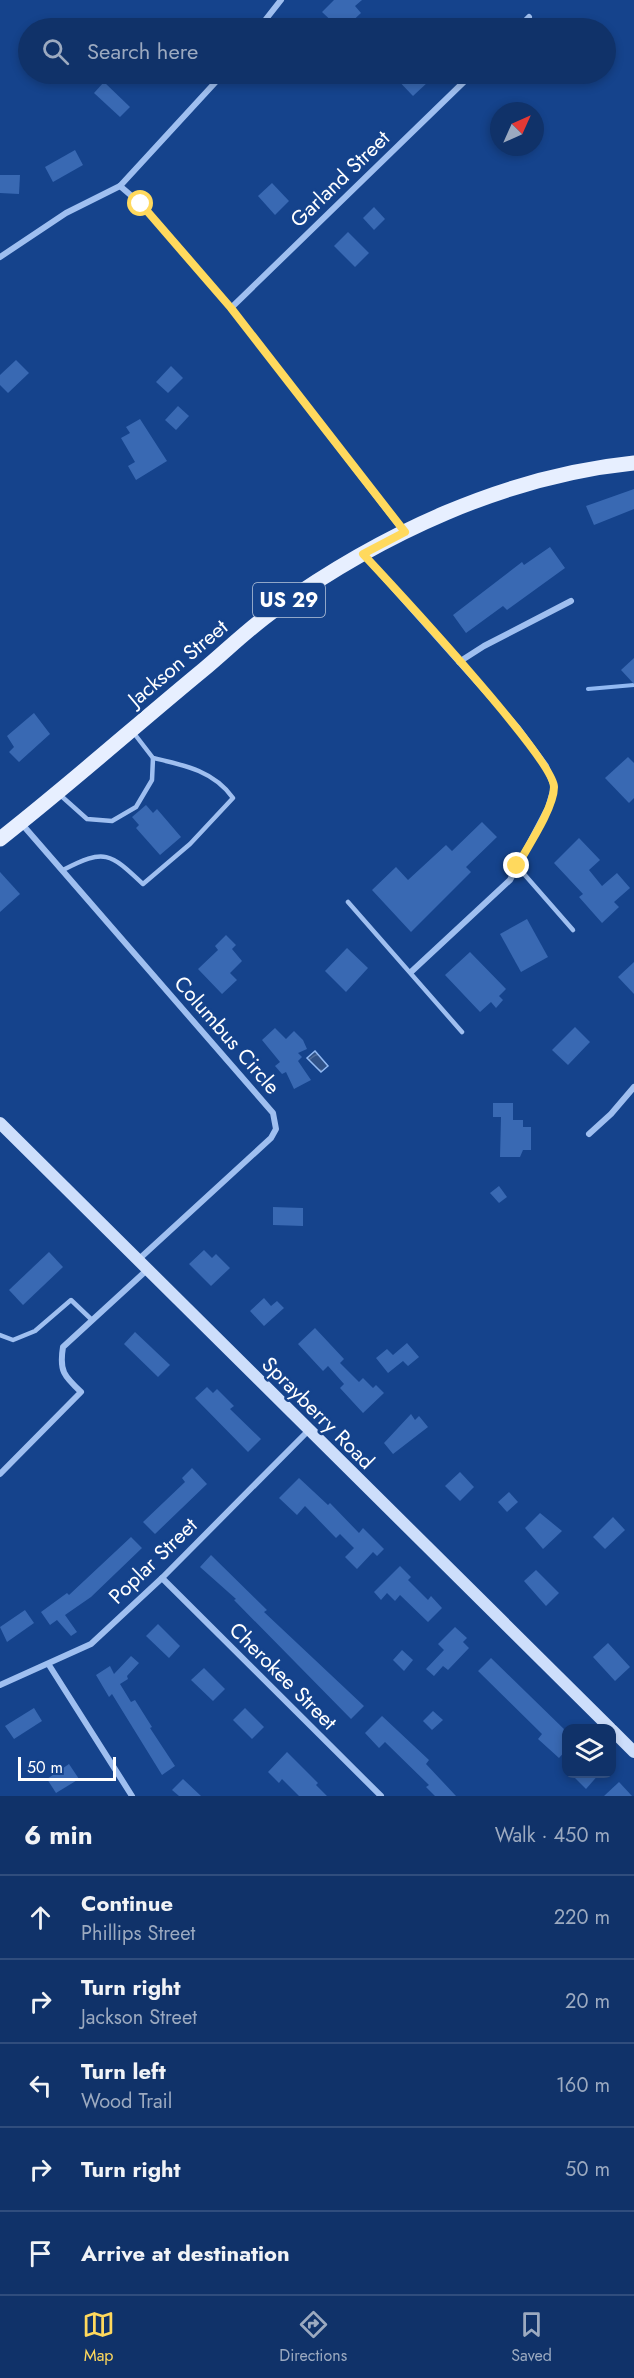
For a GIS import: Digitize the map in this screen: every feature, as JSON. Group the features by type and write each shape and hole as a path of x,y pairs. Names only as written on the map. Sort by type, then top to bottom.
{"main road":[{"name":"Jackson Street","path":"0,839 274,611 363,554 405,532 513,488 576,470 634,463"}],"street":[{"path":"267,18 281,0"},
{"path":"0,257 66,213 120,186 214,84"},
{"name":"Garland Street","path":"231,308 462,84"},
{"path":"120,186 141,204 231,308 405,532"},
{"path":"363,554 518,728 546,766 554,787 548,808 510,880 411,972"},
{"path":"459,662 484,646 571,601"},
{"name":"Columbus Circle","path":"21,822 273,1113 276,1129 271,1138 138,1260"},
{"path":"589,1134 611,1114 634,1087"},
{"name":"Sprayberry Road","path":"0,1123 606,1724"},
{"path":"0,1474 81,1392 66,1378 60,1363 63,1347 148,1269"},
{"name":"Poplar Street","path":"0,1684 49,1665 91,1644 162,1578 308,1431"},
{"name":"Cherokee Street","path":"162,1578 381,1796"},
{"path":"49,1665 130,1795"},
{"name":"Sprayberry Road","path":"616,1734 634,1752"}],"lane":[{"path":"63,870 90,856 116,859 144,884 183,851 233,798 223,783 190,766 153,758 131,730"},
{"path":"57,792 87,819 112,821 136,807 152,780 153,758"},
{"path":"517,866 573,930"},
{"path":"348,902 462,1032"},
{"path":"0,1335 13,1340 35,1331 71,1299 92,1320"}],"water":[{"path":"315,1051 328,1066 321,1072 307,1058"}],"building":[{"path":"334,0 362,0 355,6 361,13 356,18 328,18 322,12"},
{"path":"102,84 106,84 130,107 120,117 94,93"},
{"path":"402,84 426,84 413,96"},
{"path":"75,150 83,165 53,182 45,167"},
{"path":"0,175 20,175 19,194 0,193"},
{"path":"272,183 289,201 275,215 258,196"},
{"path":"374,207 385,219 374,230 363,218"},
{"path":"348,232 369,253 355,267 334,246"},
{"path":"16,360 29,373 8,393 0,385 0,375"},
{"path":"171,366 183,378 168,393 156,382"},
{"path":"178,406 189,416 176,430 165,420"},
{"path":"140,419 167,461 136,480 128,466 135,462 121,438 130,433 126,427"},
{"path":"634,489 634,509 594,525 586,506"},
{"path":"550,547 565,568 507,610 503,606 466,633 453,615 522,562 524,565"},
{"path":"634,658 634,684 621,670"},
{"path":"34,713 50,734 19,762 9,752 14,747 7,736"},
{"path":"628,757 634,763 634,798 629,803 605,778"},
{"path":"146,805 153,813 157,809 181,837 160,855 136,828 139,825 132,817"},
{"path":"482,822 497,837 466,867 471,872 411,932 372,890 396,867 408,880 446,845 452,851"},
{"path":"579,838 600,860 589,870 602,886 617,873 630,888 614,902 619,907 602,923 579,897 583,894 554,863"},
{"path":"0,872 20,894 0,912"},
{"path":"527,919 548,957 521,972 500,934"},
{"path":"226,935 236,945 232,949 242,961 230,973 237,980 222,994 198,969 218,950 215,946"},
{"path":"347,948 368,968 346,992 325,971"},
{"path":"470,952 506,989 499,996 503,1000 496,1008 491,1002 480,1012 445,975"},
{"path":"634,962 634,994 618,977"},
{"path":"575,1027 590,1042 568,1065 552,1050"},
{"path":"275,1028 286,1039 294,1031 303,1040 307,1049 298,1053 302,1057 298,1061 311,1080 294,1089 286,1072 282,1074 275,1066 280,1062 262,1040"},
{"path":"493,1103 513,1103 513,1120 523,1120 523,1127 531,1127 531,1150 523,1150 520,1157 500,1157 501,1117 493,1117"},
{"path":"499,1186 507,1197 499,1203 490,1193"},
{"path":"273,1207 303,1208 303,1226 273,1225"},
{"path":"204,1250 212,1258 216,1254 230,1268 211,1286 189,1264"},
{"path":"49,1252 63,1267 23,1305 9,1290"},
{"path":"264,1298 271,1306 277,1301 284,1308 264,1326 250,1311"},
{"path":"315,1328 344,1359 340,1363 359,1382 363,1378 373,1388 376,1385 384,1393 363,1413 340,1388 344,1384 328,1366 323,1371 298,1344"},
{"path":"135,1332 170,1365 158,1377 124,1344"},
{"path":"407,1343 419,1357 408,1366 403,1361 388,1373 376,1358 387,1349 393,1355"},
{"path":"207,1387 213,1393 217,1389 234,1406 230,1409 261,1439 248,1452 195,1398"},
{"path":"411,1414 415,1420 419,1416 428,1427 393,1454 384,1443"},
{"path":"192,1468 207,1484 155,1534 143,1522 185,1482 182,1478"},
{"path":"460,1472 474,1487 460,1501 445,1486"},
{"path":"299,1478 328,1505 330,1503 359,1533 363,1528 384,1549 377,1556 373,1552 357,1569 345,1557 354,1548 340,1534 336,1538 305,1506 297,1515 279,1498"},
{"path":"509,1492 518,1502 507,1512 498,1502"},
{"path":"540,1513 562,1531 543,1549 525,1528"},
{"path":"613,1517 625,1530 605,1549 593,1537"},
{"path":"131,1537 142,1548 91,1597 65,1615 77,1632 71,1636 57,1620 50,1625 41,1612 67,1593 69,1595"},
{"path":"211,1555 267,1610 264,1612 364,1706 351,1719 234,1600 236,1599 200,1567"},
{"path":"400,1566 411,1577 408,1580 428,1600 431,1596 442,1608 428,1622 400,1595 395,1601 387,1593 381,1600 374,1592"},
{"path":"536,1570 559,1593 546,1606 524,1581"},
{"path":"25,1610 34,1623 7,1642 0,1627"},
{"path":"158,1624 180,1646 169,1658 146,1636"},
{"path":"455,1627 467,1638 463,1642 469,1648 448,1670 443,1666 434,1676 426,1669 444,1650 438,1644"},
{"path":"608,1643 630,1667 615,1681 593,1657"},
{"path":"402,1650 413,1660 404,1671 393,1660"},
{"path":"131,1656 139,1663 127,1676 128,1679 120,1684 131,1702 135,1700 175,1766 162,1775 112,1694 109,1697 96,1675 110,1666 114,1674"},
{"path":"491,1658 562,1727 562,1755 559,1758 538,1739 542,1734 478,1671"},
{"path":"204,1668 225,1689 213,1701 191,1680"},
{"path":"34,1708 42,1721 14,1739 5,1726"},
{"path":"245,1708 264,1727 252,1739 233,1720"},
{"path":"433,1711 443,1720 432,1730 423,1721"},
{"path":"382,1716 429,1760 426,1764 456,1796 435,1796 426,1787 429,1785 385,1742 379,1748 365,1733"},
{"path":"287,1752 318,1783 316,1785 327,1796 299,1796 282,1779 279,1783 268,1772"},
{"path":"69,1764 79,1779 56,1793 47,1779"},
{"path":"575,1778 596,1778 586,1789"},
{"path":"183,1779 201,1796 179,1796 172,1790"},
{"path":"619,1782 632,1796 604,1796"}],"waterway":[{"path":"588,689 634,685"}],"route":[{"path":"141,204 231,308 405,532 363,554 406,599 518,728 546,766 554,787 548,808 517,866"}]}
